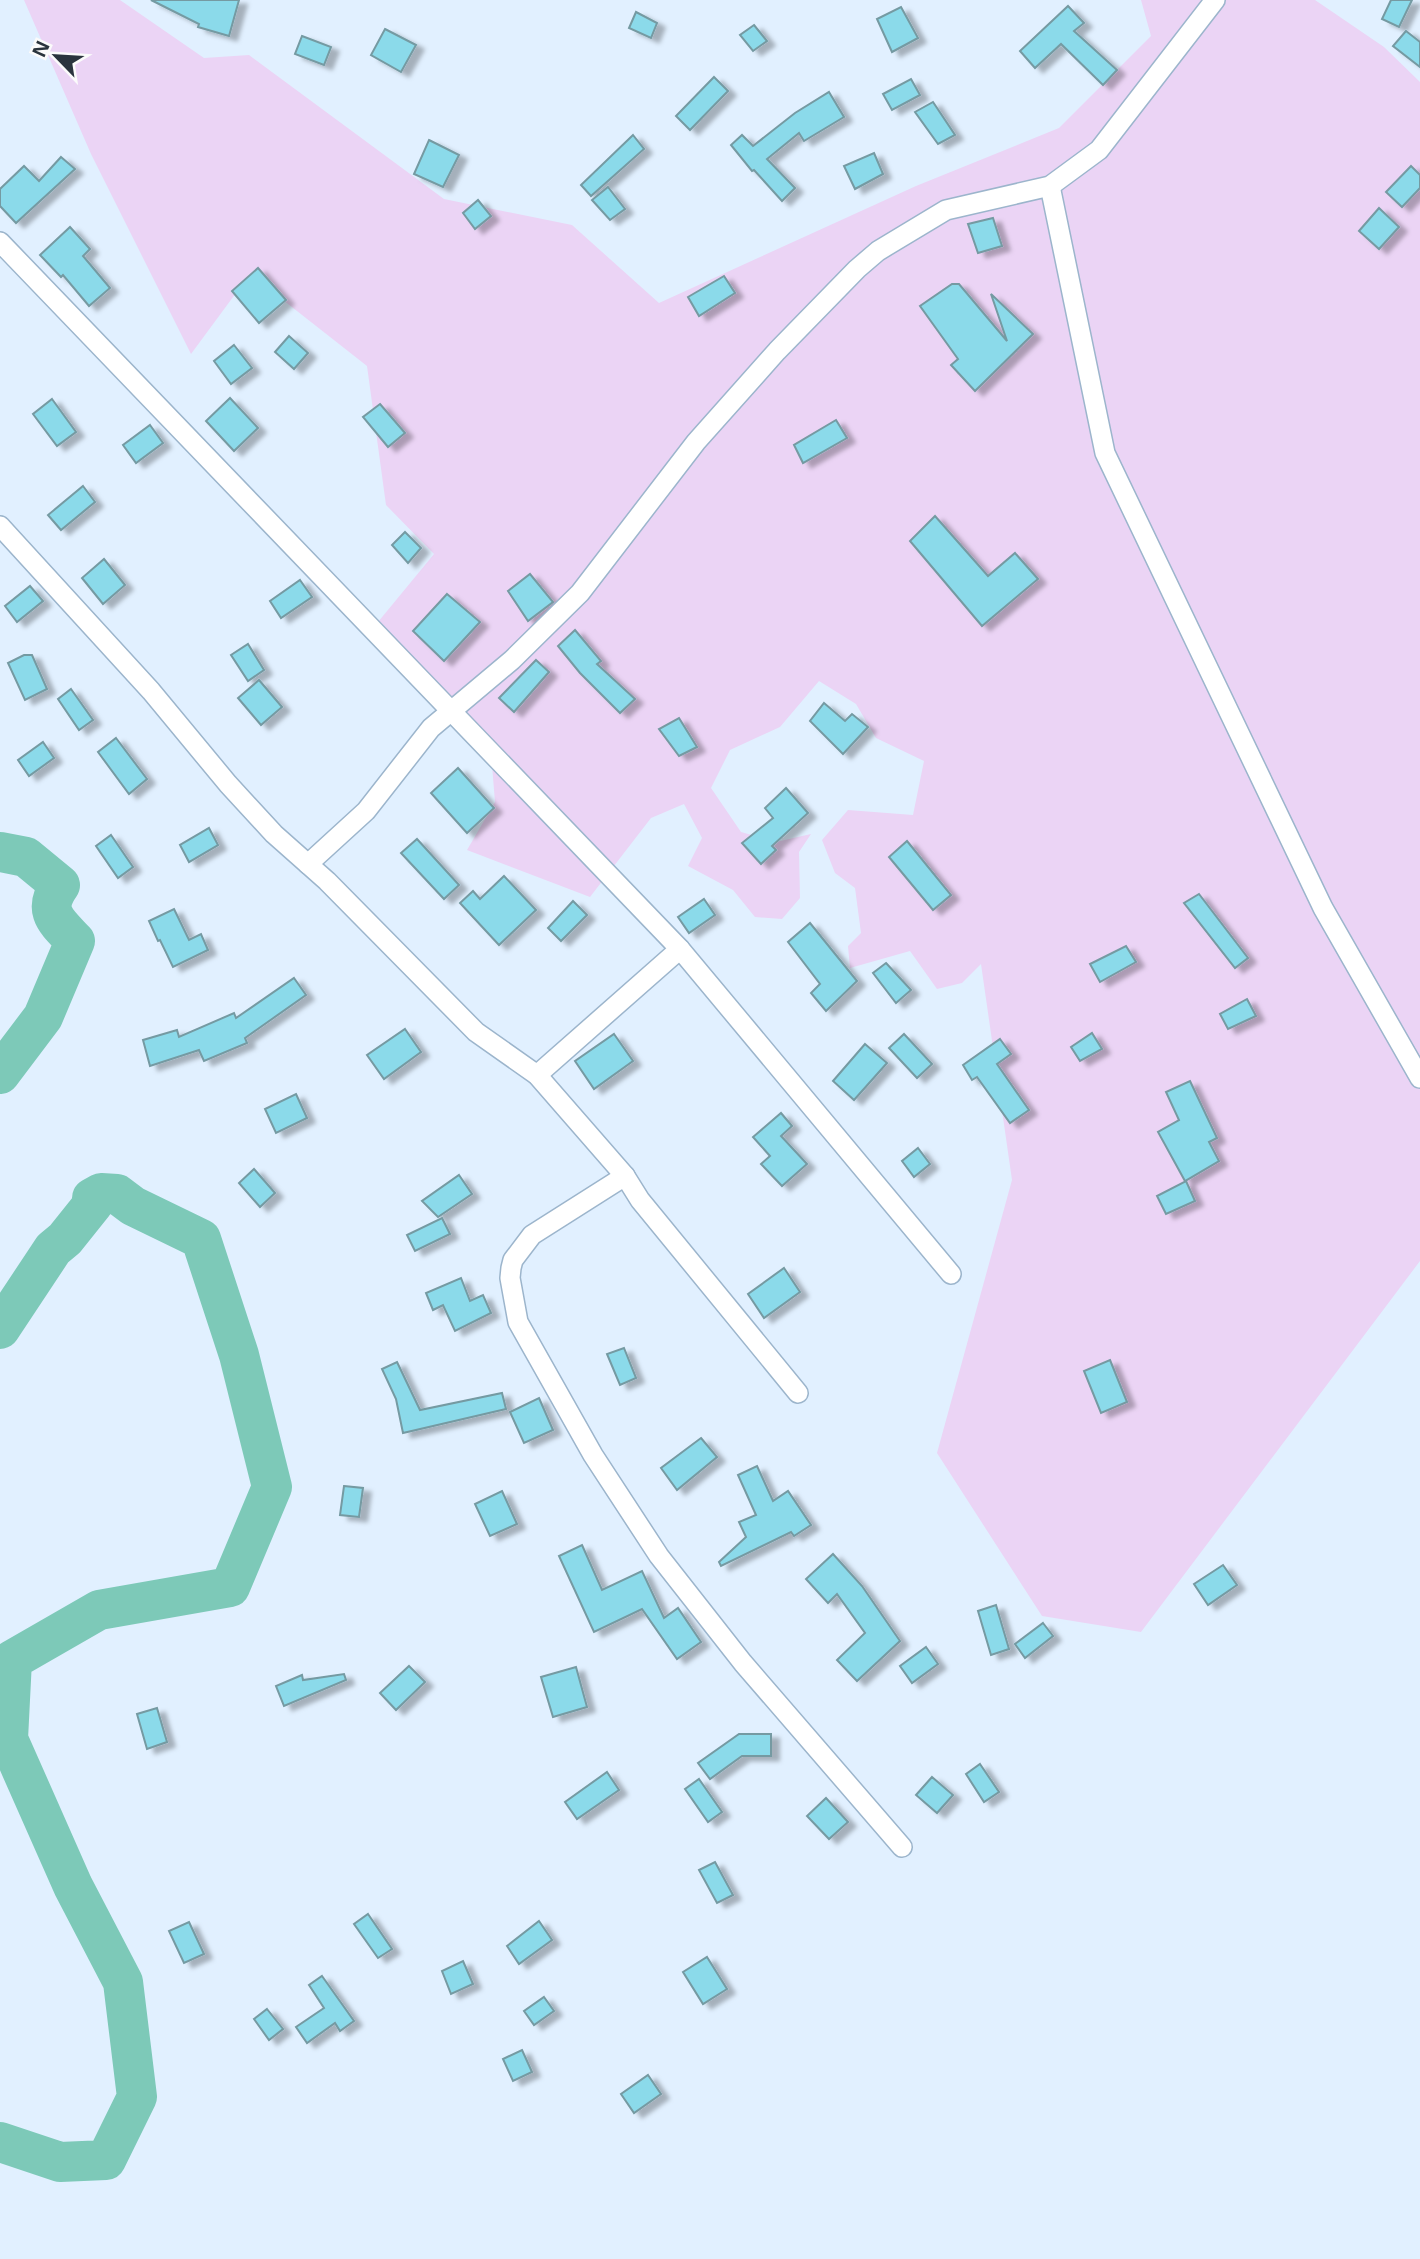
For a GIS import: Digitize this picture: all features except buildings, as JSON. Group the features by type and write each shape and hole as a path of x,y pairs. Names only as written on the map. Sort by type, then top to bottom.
{"street":[{"path":"309,863 366,811 431,728 512,660 580,593 696,442 777,351 857,270 878,251 946,210 1050,186 1099,150 1214,0"},
{"path":"1050,186 1105,453 1323,908 1420,1078"},
{"path":"0,242 680,949 951,1274"},
{"path":"0,526 151,691 228,784 274,834 309,863 476,1032 537,1075 625,1176 648,1210 798,1393"},
{"path":"537,1075 680,949"},
{"path":"625,1176 537,1230 513,1260 510,1278 518,1322 593,1455 659,1556 743,1663 902,1847"}],"shaded area":[{"path":"24,0 120,0 204,58 249,55 444,199 572,225 659,303 916,186 1059,128 1151,36 1141,0 1315,0 1384,47 1420,82 1420,1261 1141,1632 1042,1616 937,1453 1012,1180 981,964 962,983 937,989 910,951 850,968 848,946 861,933 855,888 835,873 822,840 848,810 913,815 924,761 876,738 856,704 819,681 780,727 730,750 711,788 741,832 776,842 811,834 799,852 800,898 782,919 755,917 733,890 688,866 702,838 684,804 651,818 590,897 467,850 495,802 490,740 378,622 434,554 386,505 367,366 250,274 191,354 91,154"}],"waterway":[{"path":"0,852 26,857 60,885 52,902 52,909 57,921 75,941 43,1017 0,1074"},
{"path":"0,1329 53,1249 65,1239 93,1204 92,1198 101,1193 117,1194 133,1206 201,1239 239,1355 272,1487 230,1587 99,1610 12,1660 8,1739 73,1886 123,1982 137,2097 106,2160 60,2162 0,2142"}]}
